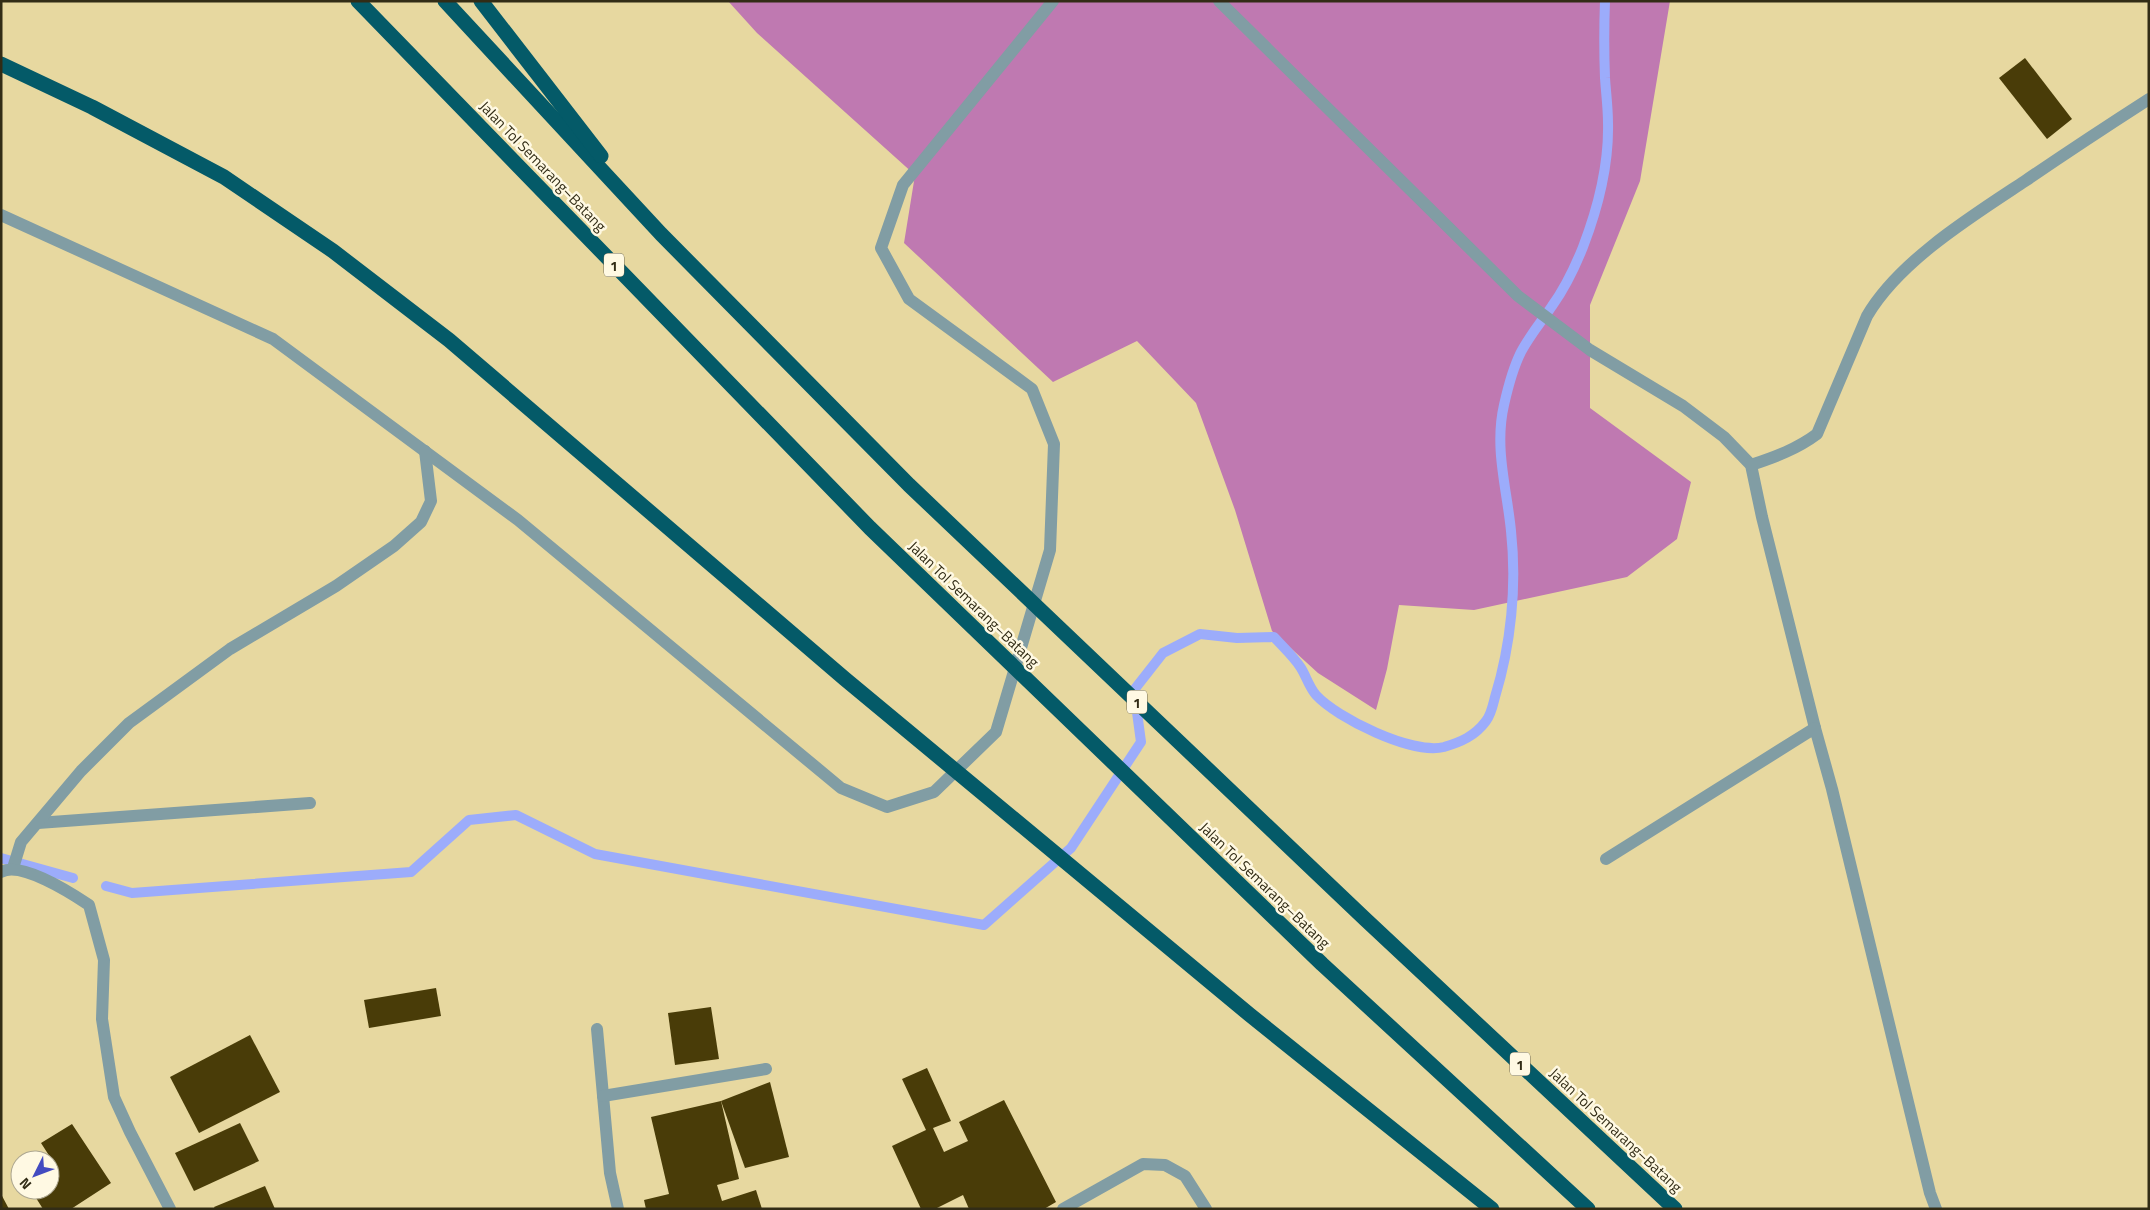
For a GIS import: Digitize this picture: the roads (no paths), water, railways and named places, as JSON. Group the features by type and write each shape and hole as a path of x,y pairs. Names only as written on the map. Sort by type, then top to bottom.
{"highway":[{"name":"Jalan Tol Semarang–Batang","path":"358,1 870,528 1322,964 1588,1209"},
{"name":"Jalan Tol Semarang–Batang","path":"445,1 662,234 909,485 1365,919 1675,1209"},
{"path":"480,1 662,234"},
{"path":"1,64 92,107 224,177 333,251 449,340 845,679 1250,1014 1492,1209"}],"street":[{"path":"1,215 273,339 518,520 841,788 887,807 934,792 996,732 1050,550 1054,444 1032,389 910,299 881,248 903,185 1053,1"},
{"path":"1218,1 1518,296 1590,350 1683,406 1724,437 1751,465 1762,517 1834,798 1930,1193 1936,1209"},
{"path":"1751,465 1789,452 1817,434 1867,316 1876,300 1896,276 1968,218 2149,99"},
{"path":"170,1209 114,1097 102,1019 104,960 89,905 62,886 7,870 21,842 81,771 129,722 230,649 336,586 394,546 421,522 431,501 425,451"},
{"path":"1606,859 1815,728"},
{"path":"38,823 310,803"},
{"path":"597,1029 610,1173 618,1209"},
{"path":"603,1096 766,1069"},
{"path":"1063,1209 1143,1164 1165,1165 1185,1176 1206,1209"}],"waterway":[{"path":"106,886 132,893 411,872 469,820 516,815 595,854 984,925 1071,848 1141,742 1134,690 1163,653 1200,634 1237,638 1274,637 1301,668 1316,695 1340,714 1376,733 1395,740 1430,748 1444,747 1467,738 1482,726 1491,713 1501,677 1509,636 1513,594 1513,552 1500,437 1506,398 1513,371 1521,352 1561,292 1580,255 1602,186 1608,139 1604,40 1605,1"},
{"path":"1,858 73,878"}]}
